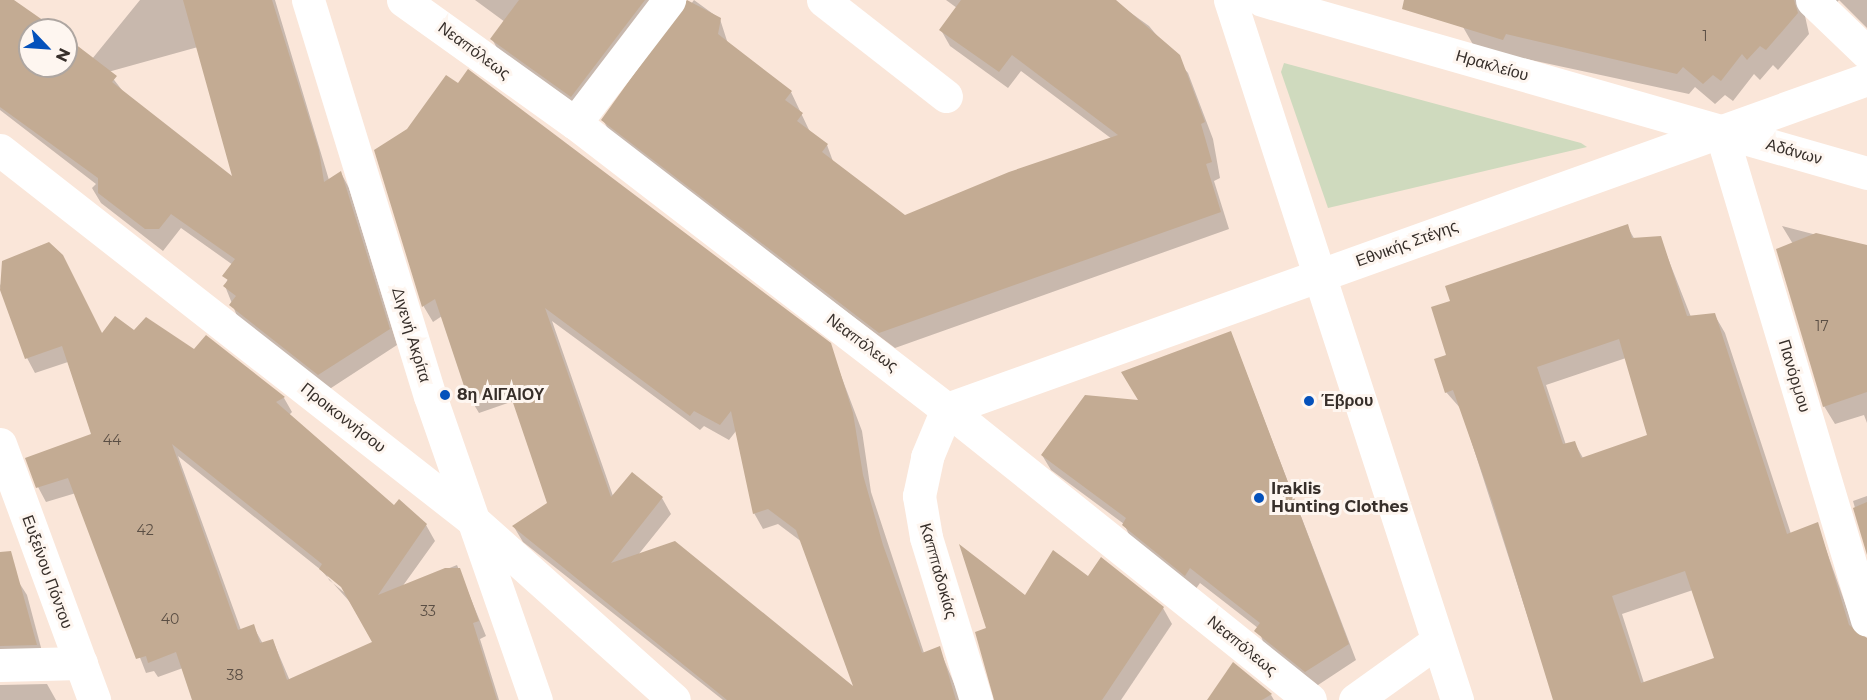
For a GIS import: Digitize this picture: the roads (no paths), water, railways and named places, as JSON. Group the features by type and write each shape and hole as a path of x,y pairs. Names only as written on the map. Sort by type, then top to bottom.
{"street":[{"name":"Διγενή Ακρίτα","path":"308,0 474,521 536,700"},
{"name":"Νεαπόλεως","path":"403,0 575,123 947,409 1310,700"},
{"path":"575,123 669,0"},
{"path":"823,0 946,96"},
{"path":"1230,0 1322,274 1456,700"},
{"name":"Ηρακλείου","path":"1262,0 1721,132"},
{"path":"1812,0 1867,53"},
{"name":"Εθνικής Στέγης","path":"947,409 1867,79"},
{"name":"Αδάνων","path":"1721,132 1867,173"},
{"name":"Πανόρμου","path":"1721,132 1867,620"},
{"name":"Προικοννήσου","path":"0,150 474,521 674,700"},
{"name":"Καππαδοκίας","path":"947,409 927,457 920,496 926,537 976,700"},
{"name":"Ευξείνου Πόντου","path":"0,444 94,700"},
{"path":"1355,700 1436,642"},
{"path":"0,665 81,663"}],"place":[{"name":"8η ΑΙΓΑΙΟΥ","path":"445,395"},
{"name":"Έβρου","path":"1309,401"},
{"name":"Iraklis Hunting Clothes","path":"1259,498"}]}
